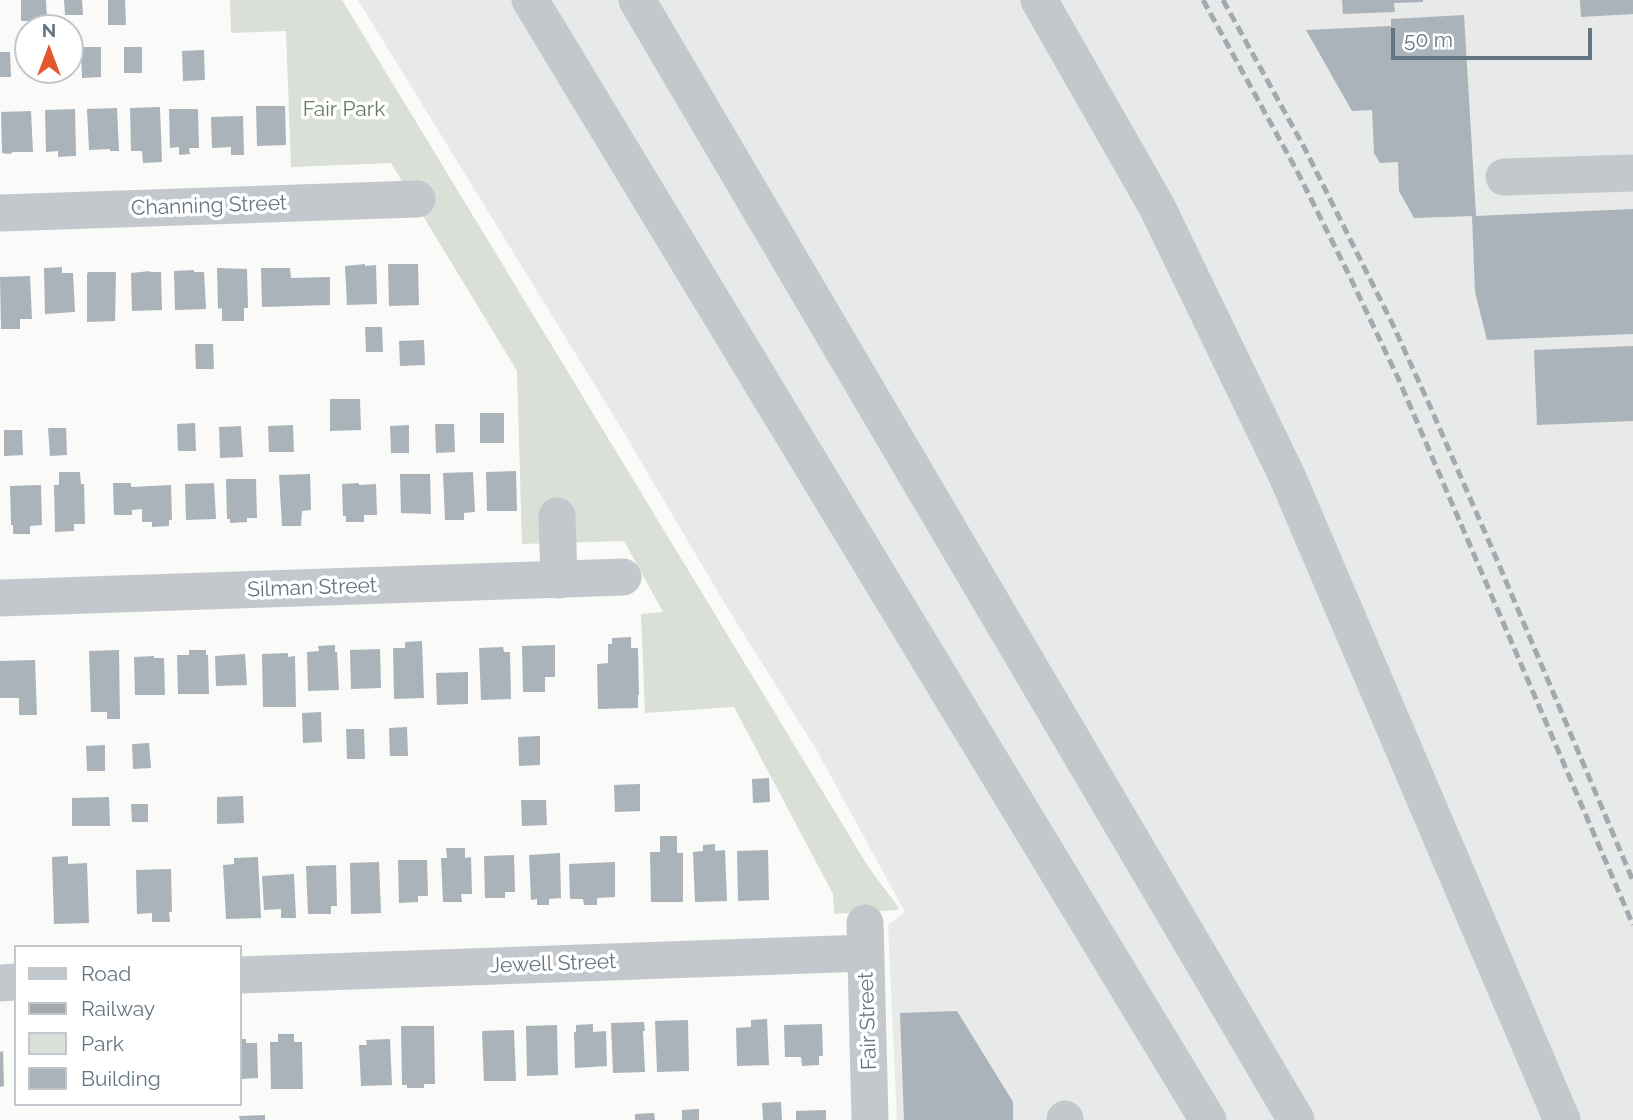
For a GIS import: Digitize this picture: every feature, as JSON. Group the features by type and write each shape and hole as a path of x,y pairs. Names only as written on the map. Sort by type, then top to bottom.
{"street":[{"path":"530,0 1208,1120"},
{"path":"637,0 1296,1120"},
{"path":"1039,0 1157,207 1287,476 1562,1120"},
{"path":"1504,177 1633,173"},
{"name":"Channing Street","path":"0,213 417,199"},
{"path":"557,516 559,580"},
{"name":"Silman Street","path":"0,598 623,577"},
{"name":"Jewell Street","path":"242,975 865,938"},
{"name":"Fair Street","path":"865,938 870,1120"}],"shaded area":[{"path":"358,0 1633,0 1633,1120 897,1120 888,925 905,912 816,749"}],"green space":[{"name":"Fair Park","path":"230,0 342,0 869,868 899,908 834,914 833,894 734,707 645,713 641,614 663,612 624,541 522,544 517,371 391,163 291,167 286,31 231,33"}],"building":[{"path":"21,0 46,0 47,14 21,14"},
{"path":"64,0 82,0 83,14 65,14"},
{"path":"108,0 125,0 126,25 108,25"},
{"path":"1342,0 1423,2 1394,3 1395,12 1343,14"},
{"path":"1580,0 1633,0 1633,14 1581,17"},
{"path":"1464,15 1476,216 1633,209 1633,334 1487,340 1475,292 1472,216 1414,218 1399,191 1398,162 1380,163 1374,153 1372,110 1352,111 1306,30 1391,26 1391,19"},
{"path":"84,47 101,47 101,77 84,78"},
{"path":"124,47 142,47 142,73 124,73"},
{"path":"204,50 205,80 183,81 182,51"},
{"path":"0,52 10,52 11,77 0,77"},
{"path":"256,106 285,106 286,145 257,146"},
{"path":"160,107 162,162 143,163 142,151 131,151 130,108"},
{"path":"117,108 119,151 89,150 87,109"},
{"path":"75,109 76,156 58,157 58,151 46,152 45,110"},
{"path":"169,109 198,109 199,148 189,148 190,154 179,155 179,147 170,148"},
{"path":"31,111 33,152 2,153 1,112"},
{"path":"243,116 244,155 231,155 231,147 212,148 211,117"},
{"path":"388,264 418,264 419,305 389,306"},
{"path":"376,265 377,304 347,305 345,266"},
{"path":"62,267 62,273 73,273 75,312 45,314 44,268"},
{"path":"217,268 247,269 248,308 244,308 244,321 222,321 222,308 218,309"},
{"path":"261,268 290,268 291,278 330,277 330,305 262,307"},
{"path":"174,271 204,272 206,309 175,310"},
{"path":"88,272 116,272 115,321 87,322"},
{"path":"161,272 162,310 132,311 131,273"},
{"path":"30,276 32,319 20,319 20,329 1,329 0,277"},
{"path":"365,327 382,327 383,352 366,352"},
{"path":"424,340 425,365 400,366 399,341"},
{"path":"195,344 213,344 214,369 196,369"},
{"path":"1633,346 1633,421 1537,425 1534,350"},
{"path":"330,399 360,399 361,430 330,431"},
{"path":"480,413 504,413 504,443 480,443"},
{"path":"195,423 196,451 178,451 177,424"},
{"path":"435,424 454,424 455,452 436,453"},
{"path":"293,425 294,452 269,452 268,426"},
{"path":"409,425 409,453 391,453 390,426"},
{"path":"241,426 243,457 220,458 219,427"},
{"path":"48,428 66,428 67,455 50,456"},
{"path":"4,430 22,430 23,455 4,456"},
{"path":"516,471 517,511 487,511 486,472"},
{"path":"59,472 80,472 81,484 84,484 85,524 74,524 74,531 55,532 54,485 59,485"},
{"path":"473,472 475,512 464,513 464,520 445,520 443,473"},
{"path":"310,474 311,510 302,511 301,526 282,526 279,475"},
{"path":"400,474 430,474 431,514 401,513"},
{"path":"226,479 256,479 257,518 247,518 247,522 230,523 230,519 227,519"},
{"path":"113,483 131,483 131,487 171,485 172,520 169,520 169,526 152,527 152,522 142,522 142,509 132,510 132,515 114,515"},
{"path":"214,483 216,519 186,520 185,484"},
{"path":"342,484 376,484 377,515 364,515 364,522 346,522 346,516 343,516"},
{"path":"41,485 42,525 30,526 30,534 13,534 10,486"},
{"path":"631,637 631,648 638,648 638,708 598,709 597,664 608,663 608,644 612,644 612,638"},
{"path":"422,641 424,698 394,699 393,648 405,648 405,642"},
{"path":"335,645 339,690 308,691 307,652 319,651 318,646"},
{"path":"555,645 555,677 545,677 545,692 523,692 522,646"},
{"path":"503,647 504,652 510,652 511,699 481,700 479,648"},
{"path":"380,649 381,688 351,689 350,650"},
{"path":"119,650 120,719 107,719 107,712 91,712 89,651"},
{"path":"189,650 206,650 209,694 178,694 177,655 189,655"},
{"path":"288,653 288,657 295,656 296,707 263,707 262,654"},
{"path":"245,654 247,685 216,686 215,656"},
{"path":"134,657 164,658 165,695 135,695"},
{"path":"35,660 37,715 19,715 19,698 0,698 0,661"},
{"path":"468,672 468,704 437,705 436,673"},
{"path":"321,712 322,742 303,743 302,713"},
{"path":"407,727 408,756 390,756 389,728"},
{"path":"346,729 364,729 365,759 347,759"},
{"path":"540,736 540,765 519,766 518,737"},
{"path":"149,743 151,768 133,769 132,744"},
{"path":"105,745 105,771 87,771 86,746"},
{"path":"769,778 770,802 753,803 752,779"},
{"path":"640,784 640,811 615,812 614,785"},
{"path":"243,796 244,823 217,824 217,797"},
{"path":"109,797 110,826 72,826 72,798"},
{"path":"521,800 546,800 547,825 522,826"},
{"path":"131,804 148,804 148,822 132,822"},
{"path":"660,836 677,836 677,853 683,853 683,902 651,902 650,852 660,852"},
{"path":"715,844 715,851 725,850 727,901 695,902 693,852 703,851 703,845"},
{"path":"446,848 465,848 465,858 471,857 472,894 461,894 462,902 443,902 441,858 447,858"},
{"path":"768,850 769,900 738,901 737,851"},
{"path":"560,853 561,898 549,899 549,905 537,905 537,899 531,900 529,855"},
{"path":"514,855 515,892 505,892 505,898 485,898 484,856"},
{"path":"68,856 68,864 87,863 89,923 54,924 52,857"},
{"path":"258,857 261,918 226,919 223,865 234,864 234,858"},
{"path":"398,860 427,860 428,896 418,896 418,902 399,903"},
{"path":"379,862 381,913 351,914 350,863"},
{"path":"615,862 615,897 597,898 597,905 584,905 583,899 570,899 569,864"},
{"path":"336,865 337,906 331,906 331,914 308,914 306,866"},
{"path":"171,869 170,922 152,922 152,913 137,914 136,870"},
{"path":"294,874 296,918 281,918 281,909 264,910 262,876"},
{"path":"957,1011 1013,1102 1013,1120 904,1120 900,1013"},
{"path":"767,1019 769,1065 737,1066 736,1028 751,1027 751,1020"},
{"path":"688,1020 689,1071 657,1072 655,1021"},
{"path":"644,1022 645,1072 613,1073 611,1023"},
{"path":"593,1024 593,1032 606,1031 607,1066 575,1068 576,1025"},
{"path":"822,1024 823,1056 819,1056 819,1065 802,1066 801,1057 785,1057 784,1025"},
{"path":"557,1025 558,1075 527,1076 526,1026"},
{"path":"401,1026 434,1026 435,1084 424,1084 424,1088 407,1088 407,1085 402,1085"},
{"path":"514,1030 516,1081 484,1081 482,1031"},
{"path":"278,1034 294,1034 294,1042 302,1042 303,1089 271,1089 270,1042 278,1042"},
{"path":"242,1039 246,1039 246,1043 257,1043 258,1078 242,1079"},
{"path":"390,1039 392,1085 361,1086 359,1045 367,1045 366,1040"},
{"path":"3,1051 4,1086 0,1087 0,1052"},
{"path":"781,1102 782,1120 763,1120 762,1103"},
{"path":"699,1109 699,1120 682,1120 682,1110"},
{"path":"826,1110 826,1120 796,1120 796,1111"},
{"path":"654,1113 655,1120 635,1120 635,1114"},
{"path":"265,1115 265,1120 240,1120 239,1116"}],"railway":[{"path":"1203,0 1297,171 1399,380 1633,925"},
{"path":"1223,0 1304,147 1393,325 1497,560 1633,881"}]}
